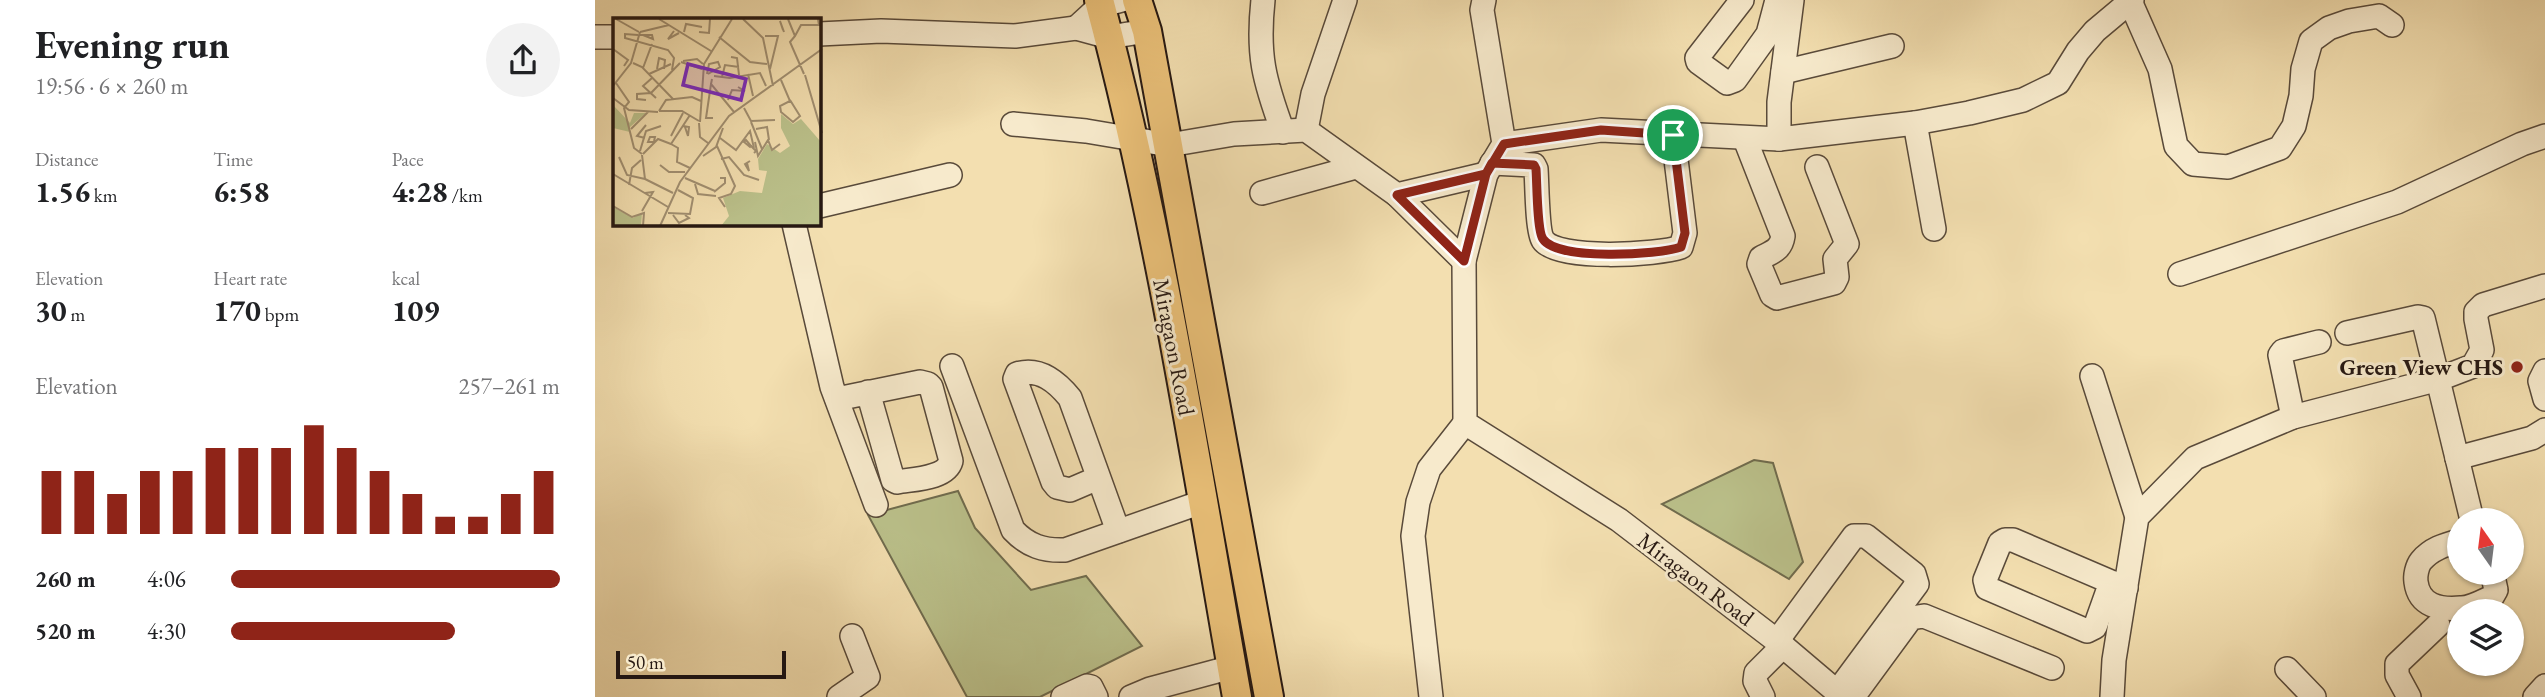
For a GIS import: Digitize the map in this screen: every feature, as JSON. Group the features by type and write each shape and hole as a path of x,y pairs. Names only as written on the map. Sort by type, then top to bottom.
{"main road":[{"name":"Miragaon Road","path":"1137,0 1147,31 1169,145 1269,697"},
{"name":"Miragaon Road","path":"1107,2 1109,37 1165,298 1237,697"}],"street":[{"path":"1263,0 1261,55 1266,86 1283,132"},
{"path":"1306,131 1313,94 1345,0"},
{"path":"1431,697 1413,536 1418,502 1429,469 1465,424 1464,261 1494,161 1482,10 1484,0"},
{"path":"1742,0 1697,58 1698,62 1727,83 1735,80 1768,34 1781,1"},
{"path":"1779,139 1779,102 1783,72 1781,1"},
{"path":"1397,195 1591,131 1779,139 1916,123 2023,100 2058,83 2078,51 2095,31 2131,1 2160,69 2176,146 2193,164 2228,167 2280,148 2294,127 2301,96 2302,69 2311,41 2329,28 2349,21 2379,16 2392,25"},
{"path":"1076,28 1107,2"},
{"path":"821,34 881,32 1015,36 1076,28 1109,37 1147,31"},
{"path":"595,37 613,37"},
{"path":"1783,72 1892,46"},
{"path":"1916,123 1934,229"},
{"path":"1013,124 1169,145 1234,134 1306,131 1397,195 1464,261"},
{"path":"1494,161 1534,165 1541,236 1551,247 1603,256 1669,251 1681,247 1685,233 1673,135"},
{"path":"2180,274 2397,202 2545,136"},
{"path":"1745,139 1783,236 1782,244 1777,250 1761,258 1759,264 1772,295 1777,298 1834,283 1837,278 1835,259 1847,244 1817,167"},
{"path":"1262,193 1356,167"},
{"path":"821,206 950,175"},
{"path":"794,226 832,387 876,505"},
{"path":"2112,697 2119,585 2137,517 2195,458 2293,417 2439,379 2473,366 2482,350 2476,312 2483,305 2545,286"},
{"path":"2347,333 2423,318 2469,508"},
{"path":"2293,417 2280,355 2283,351 2319,342"},
{"path":"952,366 1013,530 1034,546 1049,551 1065,550 1202,502"},
{"path":"2545,371 2540,380 2545,399"},
{"path":"1098,478 1070,490 1057,487 1053,482 1015,380 1017,374 1034,372 1056,382 1070,398 1118,531"},
{"path":"2092,376 2137,517"},
{"path":"837,399 868,392 920,382 928,384 951,461 949,467 943,473 897,482 893,480 868,392"},
{"name":"Miragaon Road","path":"1465,424 1619,520 1844,695"},
{"path":"2457,458 2532,438 2545,430"},
{"path":"1763,697 1755,681 1756,673 1854,536 1866,536 1914,575 1917,584 1844,695"},
{"path":"2013,540 2119,585 2095,627 2087,631 1987,588 1985,580 2000,543 2013,540"},
{"path":"2447,544 2438,547 2419,563 2415,578 2418,596 2424,602 2464,608 2492,597 2496,590 2495,585"},
{"path":"1844,695 1911,618 1918,615 2052,668"},
{"path":"2409,697 2397,675 2397,664 2438,625"},
{"path":"839,697 868,677 852,636"},
{"path":"1131,697 1150,689 1232,667"},
{"path":"2287,669 2314,697"},
{"path":"1063,697 1087,686 1091,687 1096,697"},
{"path":"2535,697 2545,686"}],"green space":[{"path":"1754,460 1773,463 1803,562 1789,579 1662,504"},
{"path":"958,491 975,528 1031,590 1086,576 1142,646 1040,697 967,697 868,515"}],"place":[{"name":"Green View CHS","path":"2517,367"}],"route":[{"path":"1673,135 1580,131 1504,144 1492,163 1486,174 1397,195 1464,261 1486,174 1492,163 1534,165 1541,236 1551,247 1603,256 1669,251 1681,247 1685,241 1673,135"}]}
